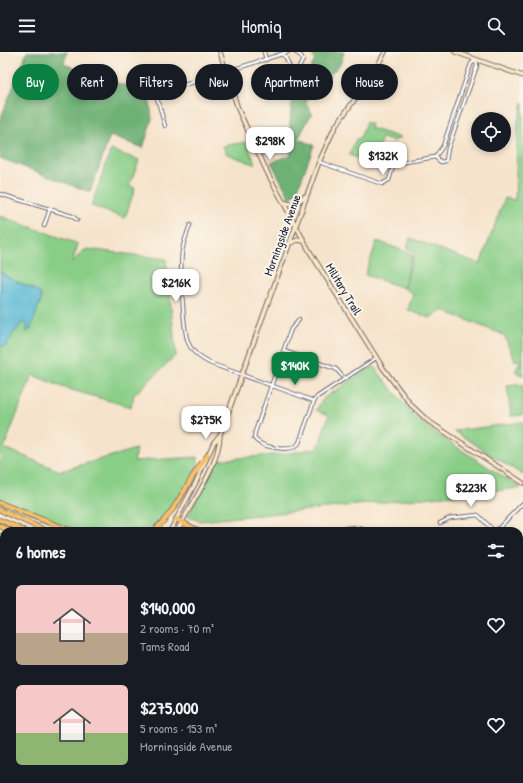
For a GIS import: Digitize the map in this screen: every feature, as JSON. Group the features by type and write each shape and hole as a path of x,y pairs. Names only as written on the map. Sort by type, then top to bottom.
{"highway":[{"path":"157,527 171,511 200,464 208,455"},
{"path":"0,504 61,527"},
{"path":"0,510 38,527"},
{"path":"176,519 191,527"},
{"path":"0,520 17,527"}],"main road":[{"name":"Military Trail","path":"220,52 223,64"},
{"name":"Morningside Avenue","path":"179,527 207,475 219,446 220,435 319,162 335,127 373,74 385,52"},
{"path":"455,52 523,76"},
{"name":"Military Trail","path":"235,100 240,115 282,202 303,241 376,358 411,405 428,421 523,483"},
{"path":"282,202 294,205 307,195"},
{"path":"289,244 298,240 303,241"},
{"name":"Morningside Avenue","path":"172,527 196,482 214,442 220,435"}],"street":[{"path":"264,52 266,60"},
{"path":"243,67 288,52"},
{"path":"282,55 286,58 290,68 297,70 303,60 301,56 295,52"},
{"path":"435,157 437,160 444,162 448,157 448,148 477,66 476,60"},
{"path":"319,162 382,184 389,180 394,164 435,157 443,146 472,64 476,60"},
{"path":"165,126 156,94 195,82"},
{"path":"0,194 72,216 77,220"},
{"path":"44,226 50,209"},
{"path":"190,225 182,253 181,265 185,332 188,342 199,357 212,364 314,401"},
{"path":"299,320 292,329 254,435 255,440 258,442 278,449 295,447 299,443 314,401 319,395 376,358"},
{"path":"284,351 336,369 344,378"},
{"path":"499,527 523,503"},
{"path":"440,523 450,518 478,515 491,527"}],"green space":[{"path":"27,52 67,52 64,64 67,65 67,100 118,100 118,83 126,86 126,100 148,100 150,103 152,119 143,148 110,136 90,192 0,158 0,120 12,90 12,100 59,100 59,64 22,64"},
{"path":"311,52 344,52 341,63 333,72 333,64 313,64 315,60"},
{"path":"293,100 308,100 306,102 312,113 298,139 314,145 296,194 290,198 271,162 291,155 288,144"},
{"path":"523,102 522,375 515,372 520,362 519,360 515,361 504,335 444,311 440,311 430,318 408,310 413,293 405,289 414,252 407,249 410,238 480,264 505,198 515,200 518,120"},
{"path":"366,122 371,124 370,128 401,138 393,141 382,138 373,164 349,155 356,139 360,139"},
{"path":"246,142 256,165 227,154 223,146"},
{"path":"111,150 139,160 129,186 135,188 125,218 91,206"},
{"path":"0,216 78,244 72,263 83,251 88,249 166,259 176,355 134,395 131,407 65,388 32,375 4,448 60,471 136,449 134,461 198,457 197,467 182,492 153,527 68,527 0,501 0,347 23,322 27,324 41,300 41,294 9,278 0,271"},
{"path":"377,241 412,254 404,288 365,275"},
{"path":"373,366 414,416 435,433 521,488 201,521 187,517 217,460 284,454 318,448 329,415 316,410 324,398"},
{"path":"523,384 523,415 511,416 507,386"},
{"path":"523,422 523,475 454,431"}],"water":[{"path":"0,271 9,278 41,294 41,300 30,330 27,332 27,324 23,322 11,336 12,340 8,341 7,345 0,347"}]}
